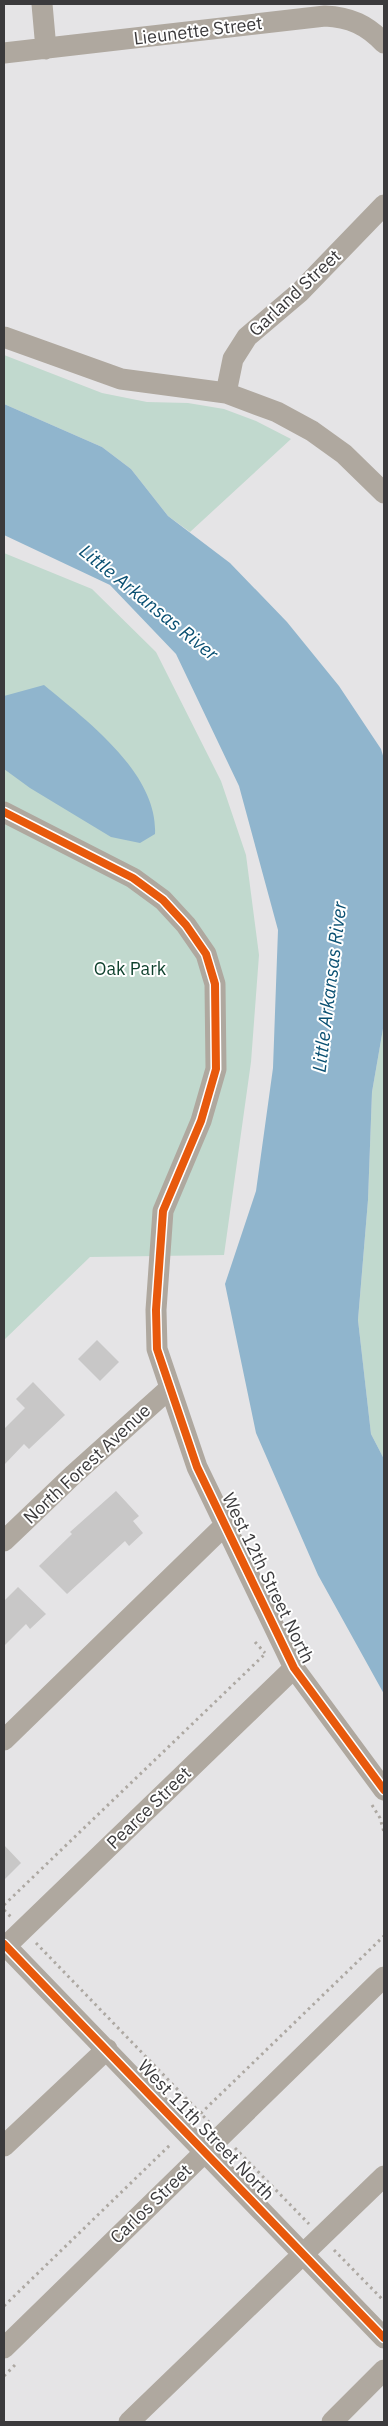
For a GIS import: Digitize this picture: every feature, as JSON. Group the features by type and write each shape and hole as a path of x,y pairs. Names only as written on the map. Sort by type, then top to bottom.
{"street":[{"path":"42,4 46,49"},
{"name":"Lieunette Street","path":"4,53 325,16 350,19 364,26 384,44"},
{"name":"Garland Street","path":"226,393 234,359 247,337 300,292 384,205"},
{"path":"4,337 121,379 226,393 277,412 312,431 344,454 384,493"},
{"name":"West 12th Street North","path":"4,812 133,878 163,900 186,925 206,954 216,984 216,1069 201,1120 163,1211 158,1258 156,1330 158,1349 197,1468 294,1668 384,1790"},
{"name":"North Forest Avenue","path":"4,1541 73,1475 170,1388"},
{"path":"4,1740 225,1525"},
{"name":"Pearce Street","path":"4,1946 294,1668"},
{"name":"West 11th Street North","path":"4,1946 107,2049 384,2338"},
{"name":"Carlos Street","path":"4,2348 384,1977"},
{"path":"4,2146 107,2049"},
{"path":"129,2422 384,2176"},
{"path":"341,2420 384,2370"}],"path":[{"path":"4,1905 265,1654"},
{"path":"4,1910 384,2301"}],"green space":[{"path":"4,355 102,393 147,402 188,403 224,409 256,421 291,439 190,532 168,516 131,469 102,447 4,404"},
{"name":"Oak Park","path":"4,553 92,589 156,652 221,781 246,855 259,955 251,1062 224,1255 90,1257 4,1340"},
{"path":"384,1023 384,1459 371,1434 358,1320 368,1200 372,1092"}],"water":[{"name":"Little Arkansas River","path":"4,404 102,447 131,469 168,516 230,563 287,622 339,686 381,749 384,759 384,1023 372,1092 368,1200 358,1320 371,1434 384,1459 384,1694 318,1575 256,1433 225,1284 256,1191 273,1068 278,930 239,786 176,654 110,585 4,535"},
{"path":"44,685 98,731 132,769 145,790 153,812 155,834 140,843 111,837 30,788 4,769 4,696"}],"building":[{"path":"97,1340 119,1362 100,1381 78,1359"},
{"path":"33,1382 65,1415 29,1449 24,1444 4,1465 4,1429 25,1408 16,1399"},
{"path":"116,1491 139,1516 133,1521 143,1533 129,1546 125,1541 67,1594 39,1566 72,1534 70,1532"},
{"path":"18,1587 46,1614 30,1629 26,1624 4,1646 4,1601"},
{"path":"4,1845 21,1863 4,1880"}],"cycle path":[{"path":"4,812 133,878 163,900 186,925 206,954 215,984 216,1069 201,1121 163,1211 156,1310 157,1349 197,1467 294,1668 384,1790"},
{"path":"4,1944 384,2338"}]}
